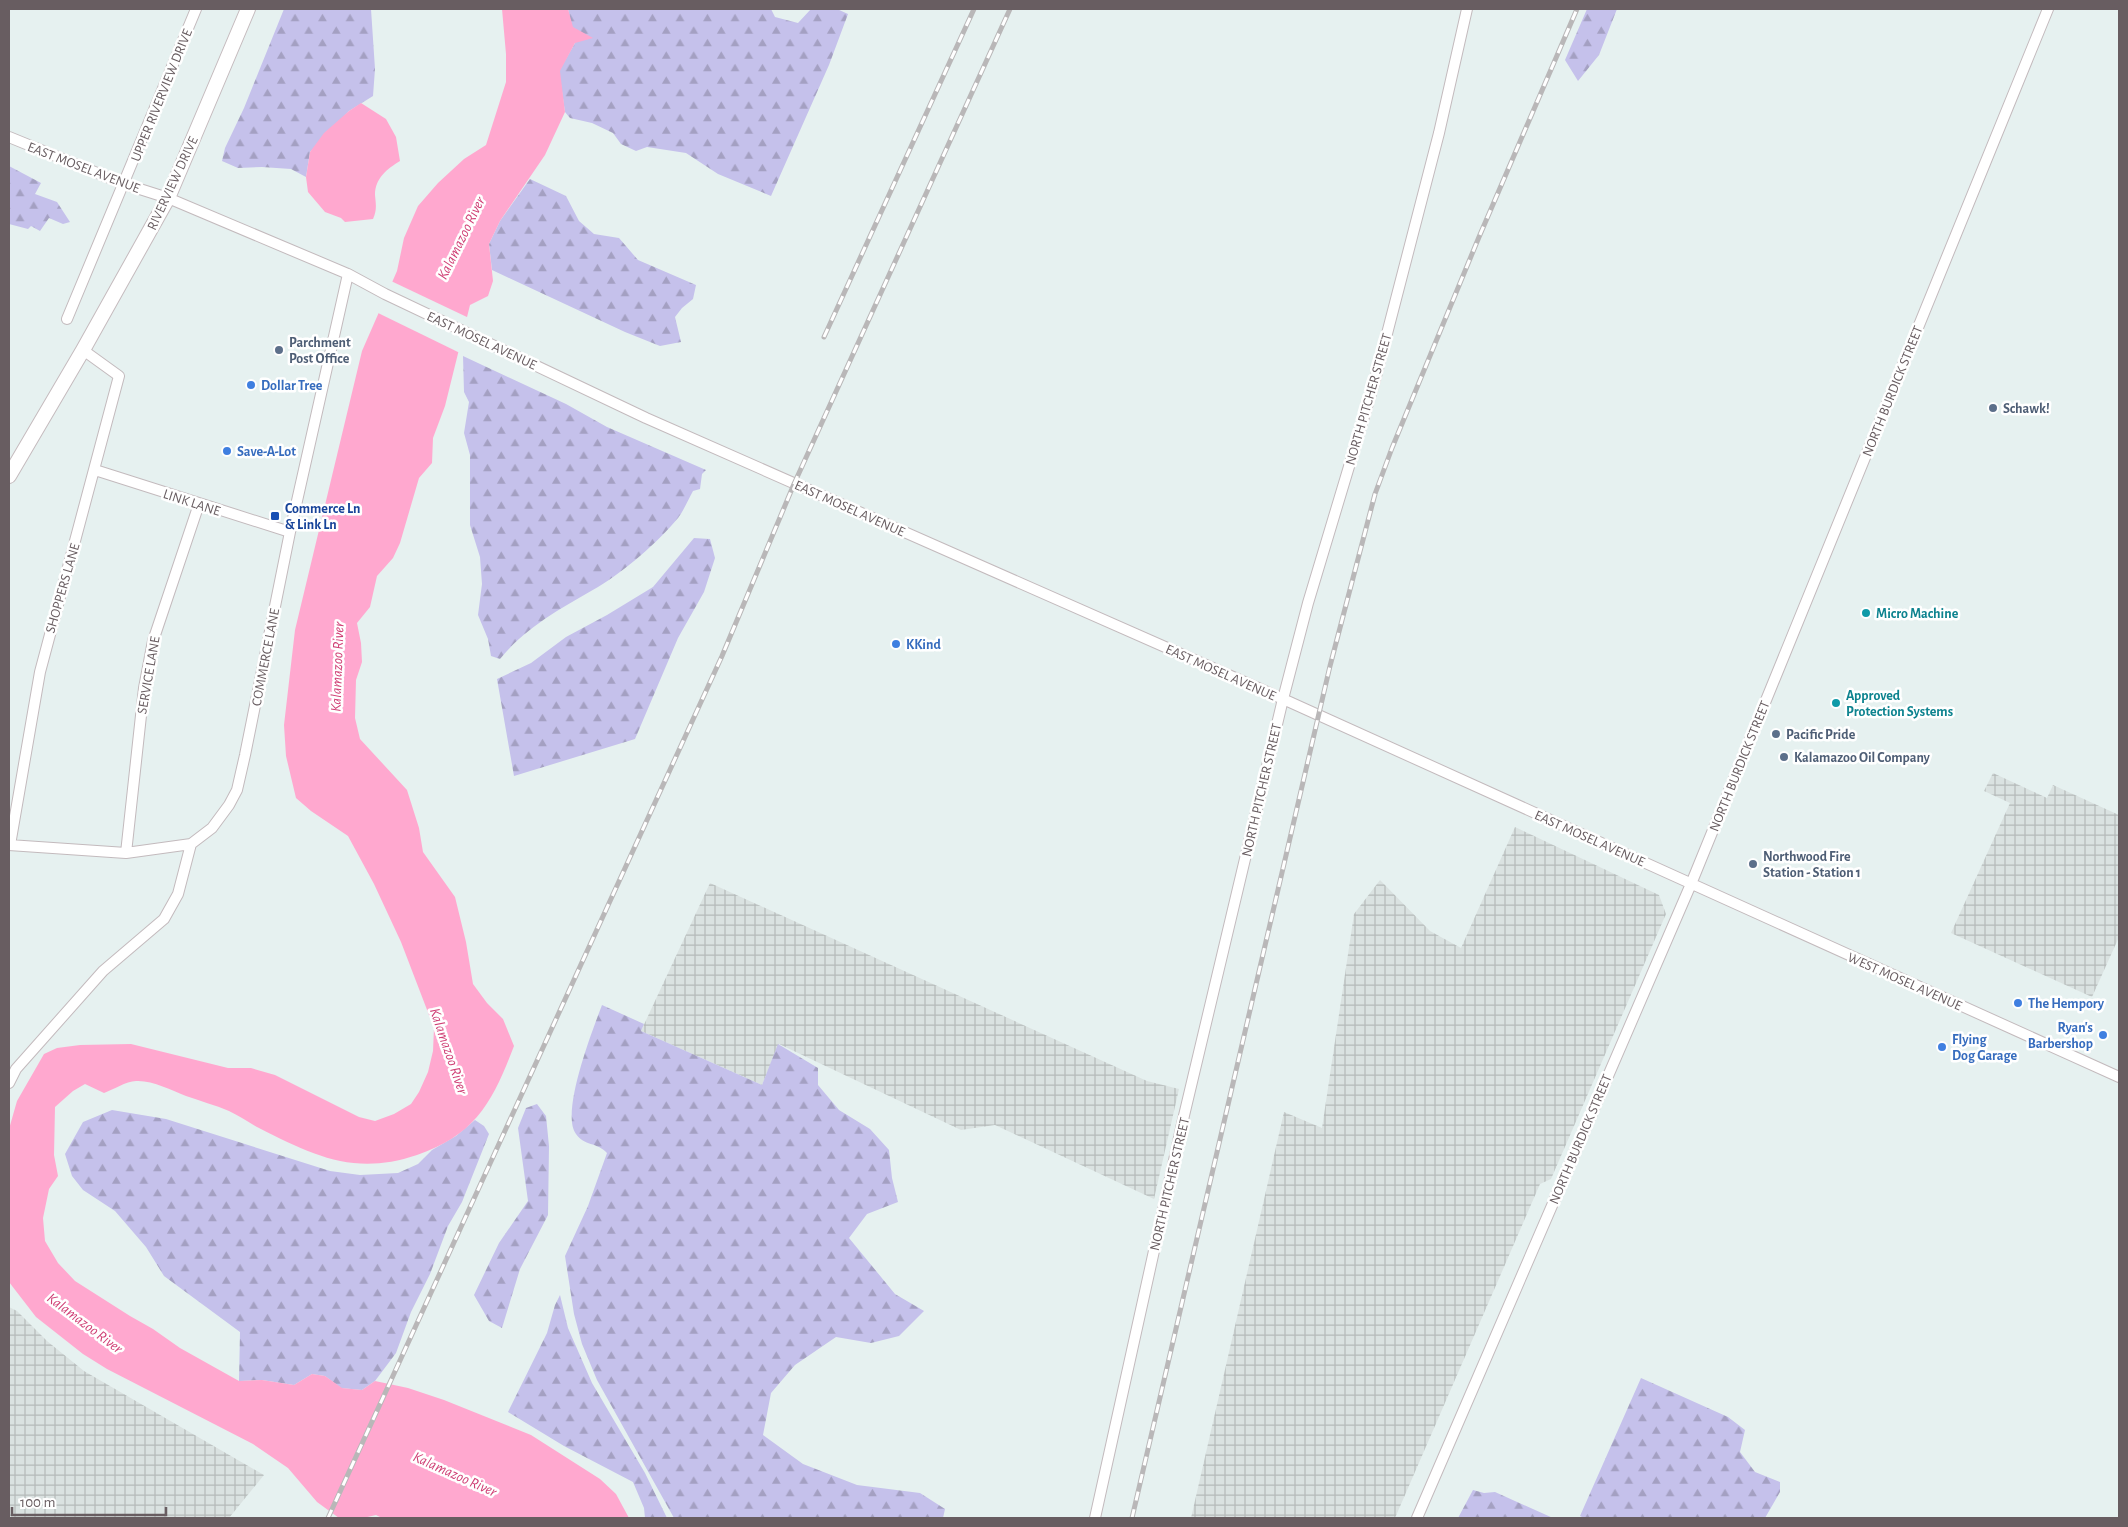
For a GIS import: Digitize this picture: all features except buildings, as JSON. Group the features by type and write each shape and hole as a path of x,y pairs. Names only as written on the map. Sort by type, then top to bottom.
{"street":[{"name":"UPPER RIVERVIEW DRIVE","path":"66,319 196,9"},
{"name":"RIVERVIEW DRIVE","path":"9,476 83,350 168,198 248,9"},
{"name":"NORTH PITCHER STREET","path":"1094,1518 1182,1124 1283,699 1308,603 1375,380 1439,132 1467,9"},
{"name":"NORTH BURDICK STREET","path":"1417,1518 1691,884 2048,9"},
{"name":"EAST MOSEL AVENUE","path":"9,137 124,184 168,198 348,274 385,294 646,418 1283,699 1691,884"},
{"name":"COMMERCE LANE","path":"192,844 220,818 237,790 290,532 348,274"},
{"name":"SHOPPERS LANE","path":"10,845 40,672 119,376 83,350"},
{"name":"LINK LANE","path":"95,470 290,532"},
{"name":"SERVICE LANE","path":"126,853 144,688 153,641 200,504"},
{"path":"9,1083 22,1063 104,971 164,919 178,894 192,844 126,853 10,845"},
{"name":"WEST MOSEL AVENUE","path":"1691,884 2119,1077"}],"shaded area":[{"path":"1993,773 2047,798 2053,785 2119,815 2119,937 2092,997 1951,933 2010,803 1984,791"},
{"path":"1515,827 1659,895 1666,914 1551,1179 1540,1184 1395,1518 1191,1518 1284,1112 1322,1128 1354,914 1380,880 1430,931 1461,948"},
{"path":"710,883 1147,1081 1179,1089 1154,1199 995,1125 961,1130 779,1044 762,1085 641,1031"},
{"path":"9,1307 17,1311 47,1341 84,1371 264,1475 229,1518 9,1518"}],"green space":[{"path":"284,9 371,9 375,69 373,96 349,111 310,152 306,177 291,169 238,168 222,161 225,148 244,108"},
{"path":"568,9 771,9 775,17 798,23 811,9 837,9 848,14 829,65 771,196 718,174 686,153 647,147 636,151 621,144 613,133 592,123 570,118 565,112 559,71 575,43"},
{"path":"1587,9 1617,9 1599,55 1578,81 1565,60"},
{"path":"9,166 41,183 35,194 57,202 70,222 63,224 49,218 40,231 31,226 28,229 9,224"},
{"path":"530,179 566,196 579,221 594,234 619,238 638,260 696,285 693,299 675,317 681,342 660,346 625,332 492,270 489,244 500,221"},
{"path":"463,356 566,404 607,427 706,470 702,474 700,489 693,491 678,518 651,546 609,580 533,627 510,647 500,659 491,656 488,639 478,615 482,584 480,557 470,525 470,455 464,433 469,402 464,392"},
{"path":"694,538 710,539 715,558 704,592 678,638 635,739 514,776 497,679 531,663 566,637 653,587"},
{"path":"602,1005 644,1024 641,1031 762,1085 778,1044 818,1068 818,1085 839,1110 870,1129 889,1150 892,1178 898,1202 867,1214 849,1238 895,1294 924,1311 899,1336 871,1343 836,1337 795,1365 771,1393 763,1435 803,1464 857,1485 920,1493 945,1509 943,1518 674,1518 597,1380 582,1344 574,1314 565,1256 588,1206 607,1153 599,1147 579,1138 572,1123 575,1090"},
{"path":"537,1104 546,1116 549,1146 548,1215 520,1269 502,1328 489,1321 474,1295 499,1243 528,1201 518,1128 526,1108"},
{"path":"112,1110 166,1119 330,1171 360,1175 398,1173 418,1164 432,1150 456,1136 475,1120 484,1126 489,1134 462,1202 448,1226 430,1274 411,1312 396,1353 375,1381 362,1390 341,1388 325,1376 312,1374 294,1385 262,1380 239,1381 240,1332 164,1276 146,1247 115,1211 83,1190 72,1176 65,1154 83,1122"},
{"path":"560,1295 568,1328 592,1383 645,1473 667,1518 645,1518 644,1508 633,1482 564,1446 508,1412 547,1333"},
{"path":"1641,1378 1728,1417 1745,1430 1740,1452 1755,1472 1780,1482 1780,1492 1765,1518 1584,1518 1580,1516"},
{"path":"1473,1490 1484,1493 1495,1492 1553,1518 1458,1518"}],"water":[{"name":"Kalamazoo River","path":"502,9 568,9 573,27 593,38 575,43 560,71 565,112 545,155 500,221 489,244 493,281 488,296 470,305 445,406 433,438 432,463 419,478 400,543 393,558 377,576 370,607 357,623 362,662 356,680 355,718 360,739 407,790 419,828 423,852 455,897 466,942 473,984 487,1003 503,1019 514,1046 490,1099 480,1114 468,1126 437,1147 395,1161 374,1164 335,1160 317,1154 279,1138 229,1111 155,1084 132,1081 104,1093 85,1084 73,1091 55,1107 54,1155 58,1176 49,1189 43,1218 45,1241 58,1263 75,1281 180,1348 239,1381 262,1380 294,1385 312,1374 325,1376 342,1388 362,1390 375,1381 408,1388 444,1400 531,1435 600,1479 616,1494 629,1518 382,1518 376,1515 363,1518 339,1518 317,1502 288,1468 253,1444 107,1369 83,1354 36,1317 9,1282 9,1129 17,1101 44,1054 57,1048 80,1045 131,1044 228,1068 251,1068 275,1075 359,1117 375,1121 394,1114 411,1104 428,1072 433,1051 434,1028 401,942 374,884 348,836 311,811 296,798 286,756 284,725 295,630 362,351 397,271 404,238 418,206 438,183 464,159 486,145 506,82 506,54"},
{"path":"361,103 386,119 396,137 400,161 386,171 379,179 375,195 376,210 373,219 345,222 341,218 325,212 308,192 306,177 310,152 324,133"}],"pier":[{"path":"391,281 469,318 460,353 376,312"}],"railway":[{"path":"824,337 974,9"},
{"path":"328,1518 722,656 794,484 1010,9"},
{"path":"1132,1518 1330,666 1375,494 1479,237 1577,9"}],"place":[{"name":"Parchment Post Office","path":"279,350"},
{"name":"Dollar Tree","path":"251,385"},
{"name":"Schawk!","path":"1993,408"},
{"name":"Save-A-Lot","path":"227,451"},
{"name":"Commerce Ln & Link Ln","path":"275,516"},
{"name":"Micro Machine","path":"1866,613"},
{"name":"KKind","path":"896,644"},
{"name":"Approved Protection Systems","path":"1836,703"},
{"name":"Pacific Pride","path":"1776,734"},
{"name":"Kalamazoo Oil Company","path":"1784,757"},
{"name":"Northwood Fire Station - Station 1","path":"1753,864"},
{"name":"The Hempory","path":"2018,1003"},
{"name":"Ryan's Barbershop","path":"2103,1035"},
{"name":"Flying Dog Garage","path":"1942,1047"}]}
